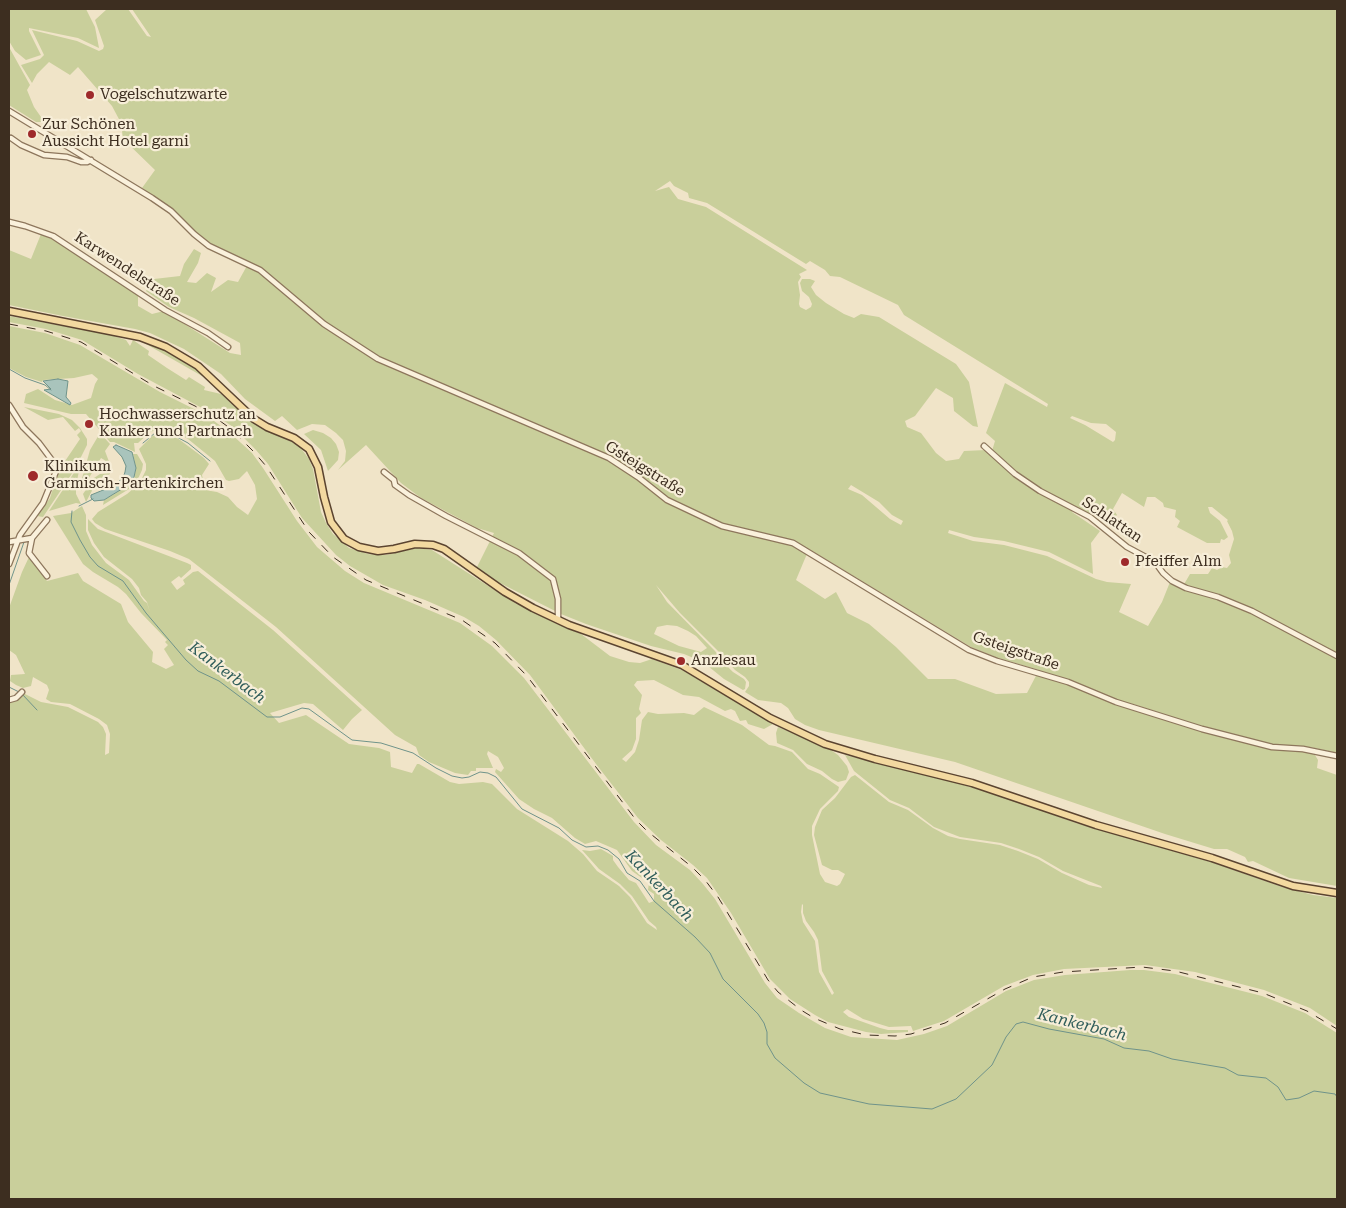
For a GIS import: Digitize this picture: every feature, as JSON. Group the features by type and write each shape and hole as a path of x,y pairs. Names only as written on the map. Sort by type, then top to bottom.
{"main road":[{"path":"9,311 129,334 152,341 178,353 198,366 254,419 267,427 294,438 309,449 318,467 331,522 344,538 359,547 378,551 415,544 433,545 444,549 518,599 558,620 682,665 770,718 825,744 875,759 972,783 1096,825 1212,858 1294,886 1337,893"}],"street":[{"name":"Gsteigstraße","path":"9,111 171,211 209,246 260,270 324,324 378,359 608,458 638,477 667,500 722,526 793,543 969,650 996,661 1068,682 1116,702 1202,729 1272,747 1304,749 1337,756"},
{"name":"Gsteigstraße","path":"11,138 21,145 44,155 66,157 81,162 91,160"},
{"name":"Karwendelstraße","path":"9,222 53,236 165,310 228,347"},
{"path":"9,405 23,427 34,436 57,469 43,503 20,540 9,564"},
{"name":"Schlattan","path":"984,446 1015,474 1040,491 1090,517 1127,547 1154,562 1172,581 1186,588 1218,597 1252,611 1337,656"},
{"path":"384,472 394,480 395,485 409,495 446,516 519,552 552,579 558,598 558,620"},
{"path":"9,542 30,538 47,520"},
{"path":"30,538 29,554 47,576"},
{"path":"9,700 21,693"}],"green space":[{"path":"9,9 86,9 95,27 99,48 78,38 29,28 41,55 26,60 15,51 9,41"},
{"path":"107,9 128,9 147,36 151,37 132,9 1337,9 1337,655 1219,595 1183,586 1190,574 1208,574 1212,568 1217,570 1222,567 1227,568 1231,563 1229,555 1234,539 1232,531 1228,520 1212,507 1208,507 1210,513 1220,521 1228,537 1224,540 1221,539 1220,543 1207,543 1177,527 1180,521 1175,517 1176,510 1164,507 1163,503 1155,497 1147,497 1144,507 1122,493 1113,509 1117,515 1110,521 1097,518 1041,489 1016,472 992,451 995,441 986,433 1005,383 1047,407 1048,404 904,315 898,305 840,277 830,276 825,270 810,261 806,264 707,203 689,198 688,193 674,186 670,181 655,191 669,187 678,199 706,207 807,270 799,274 801,277 798,282 800,307 806,310 811,307 812,304 809,297 802,291 800,283 802,279 810,279 815,281 811,287 816,295 844,314 854,318 861,314 879,317 956,364 969,382 978,427 973,426 954,411 953,398 936,388 915,416 905,421 907,427 921,433 936,453 946,461 959,459 964,451 986,450 1014,474 1072,509 1072,512 1100,531 1091,543 1093,574 1049,552 949,530 948,533 973,541 1004,545 1047,556 1096,579 1131,584 1119,612 1148,626 1162,602 1170,582 1185,590 1217,599 1251,613 1337,658 1337,753 1310,747 1318,760 1317,768 1337,775 1337,886 1289,878 1253,861 1248,862 1245,857 1227,849 1214,849 1165,834 955,762 819,730 805,725 795,719 788,708 781,703 758,700 745,692 749,682 745,677 735,670 656,585 667,602 715,651 724,663 744,679 746,682 745,689 743,690 724,679 703,662 684,654 651,646 586,624 561,614 498,582 477,567 494,533 477,528 421,498 401,483 366,445 338,470 345,461 346,451 343,440 336,433 325,425 312,424 297,430 282,416 275,421 245,399 221,374 184,349 150,333 135,329 9,305 9,250 31,259 41,234 64,245 138,294 138,306 152,314 164,311 230,353 241,355 240,343 169,307 146,291 154,279 180,276 184,264 194,249 201,253 198,263 187,282 196,283 207,273 216,278 211,292 228,280 238,282 249,262 210,244 142,188 155,170 123,139 121,123 112,106 78,67 70,75 49,62 37,74 32,83 21,65 40,59 44,55 32,30 77,41 99,51 103,49 104,46 95,20","holes":["1072,416 1091,423 1106,424 1116,432 1115,440 1113,442 1070,418","851,485 879,502 892,515 903,521 901,525 890,519 862,495 848,489","809,549 971,647 998,658 1039,670 1027,693 996,694 955,679 928,679 896,647 869,624 847,613 836,592 825,599 796,580","677,626 696,636 707,648 701,652 679,646 654,634 657,627","1078,684 1116,700 1199,726 1200,731 1115,704 1075,688"]},
{"path":"9,47 30,85 27,90 34,107 41,117 41,122 36,122 9,105"},
{"path":"9,316 111,335 126,340 130,346 133,340 149,351 148,355 167,368 186,380 189,377 205,387 204,390 221,394 252,422 300,447 309,459 313,469 321,512 326,523 333,534 349,548 377,555 386,555 417,548 432,550 515,603 581,634 610,656 629,662 640,663 652,659 682,670 773,724 764,729 748,724 746,720 740,721 735,711 731,709 725,711 699,697 683,695 654,680 637,681 634,685 642,695 639,709 641,713 636,718 636,739 632,750 622,759 626,762 635,752 642,720 648,712 694,715 704,707 742,725 769,745 792,752 808,769 820,774 839,787 838,791 820,809 812,826 820,874 825,882 837,886 845,874 822,865 814,835 815,827 822,810 835,798 851,777 855,775 889,802 908,810 933,828 948,836 1000,845 1018,851 1089,885 1102,888 1019,849 1001,843 960,837 934,827 909,808 890,800 854,771 845,755 950,781 1004,797 1076,823 1211,862 1282,887 1313,895 1337,898 1337,1026 1310,1008 1264,990 1195,972 1145,965 1064,969 1033,975 1004,986 944,1021 913,1031 911,1026 889,1027 863,1019 847,1009 843,1012 849,1017 880,1028 908,1030 908,1032 881,1034 828,1022 790,999 770,979 731,913 707,878 661,840 638,818 530,675 496,640 464,617 383,585 350,566 336,555 302,518 268,464 233,427 217,416 138,374 82,340 46,329 9,322","holes":["803,905 806,921 818,940 822,971 834,993 832,995 819,972 815,941 803,922 801,912"]},
{"path":"9,326 45,333 80,345 214,421 252,453 297,521 317,547 345,571 364,583 460,623 492,646 524,678 634,822 656,845 690,870 703,884 715,899 765,983 777,998 799,1013 825,1028 851,1037 897,1040 924,1034 947,1026 1006,991 1034,980 1065,975 1130,970 1175,974 1262,996 1305,1013 1337,1033 1337,1199 9,1199 9,702 17,699 23,693 41,702 68,707 98,722 106,734 105,755 109,753 110,734 107,725 99,719 70,704 51,702 46,699 49,690 47,685 33,677 31,686 23,688 10,681 11,675 25,674 16,655 9,650 9,608 29,557 47,581 78,573 83,581 121,604 128,622 153,652 152,662 166,669 174,665 164,649 168,645 165,642 167,640 126,594 83,564 53,516 71,513 82,506 86,515 86,531 92,545 106,563 129,580 147,603 150,612 147,602 132,579 104,557 94,543 88,530 88,519 98,529 191,565 191,569 181,578 179,576 171,582 177,590 185,584 183,580 193,572 198,571 273,630 362,710 343,730 313,704 304,703 270,713 279,723 306,715 349,744 379,748 390,752 391,767 412,773 417,764 419,764 450,782 459,784 483,782 492,784 517,809 568,841 583,854 597,871 619,886 630,897 647,923 657,930 632,896 620,884 599,869 582,850 601,849 613,856 613,860 618,867 629,880 636,883 649,903 654,901 654,894 648,890 649,883 632,871 617,850 596,841 585,844 552,818 519,799 495,772 496,769 501,772 504,768 498,757 488,751 487,754 493,768 476,768 476,771 471,771 468,775 455,773 429,762 419,755 416,747 395,735 276,627 189,559 105,529 95,523 92,519 98,512 139,484 146,470 146,464 139,449 156,434 176,437 204,458 209,464 202,475 205,490 217,492 228,497 248,515 257,499 255,485 247,471 239,479 226,480 215,461 188,439 175,432 160,429 150,432 138,443 134,443 135,452 110,442 86,414 71,414 24,403 26,394 38,389 55,400 72,405 91,398 98,379 92,374 74,378 43,380 42,382 26,377 9,368"},
{"path":"143,340 173,352 193,365 216,384 146,344"},
{"path":"24,407 59,414 72,420 80,428 87,439 87,445 75,469 43,517 37,516 50,498 59,470 80,439 77,435 81,431 79,428 75,431 63,417 48,420"},
{"path":"313,430 331,438 339,452 338,460 328,471 321,450 304,434"},
{"path":"100,433 110,444 105,451 111,467 104,468 106,461 101,458 81,491 81,482 90,450"},
{"path":"133,454 137,454 143,464 137,481 129,489 103,505 104,500 121,490 134,479 136,468"},
{"path":"81,462 76,494 81,504 76,503 49,511"},
{"path":"110,473 95,485 86,502 83,494 94,478 100,474"},
{"path":"778,727 828,748 838,755 847,766 849,772 846,780 838,782 832,779 822,771 807,764 793,750 777,743 776,733"}],"water":[{"path":"58,379 68,381 66,397 71,403 70,405 44,390 51,389 43,381"},
{"path":"116,445 132,452 136,468 134,477 127,486 104,500 94,501 91,495 113,486 123,478 126,466 122,457 113,447"}],"waterway":[{"name":"Kankerbach","path":"9,369 25,378 45,385 51,390"},
{"path":"143,443 155,433 173,435 188,443 210,461"},
{"name":"Kankerbach","path":"79,506 93,499"},
{"name":"Kankerbach","path":"72,511 71,522 90,557 98,566 123,581 146,613 186,660 198,671 219,681 267,717 280,717 302,708 309,709 352,740 381,743 413,753 452,776 462,778 480,772 488,773 496,777 522,809 559,828 572,840 586,847 598,846 608,850 619,859 627,873 640,881 654,901 695,937 710,953 723,979 758,1014 764,1023 767,1032 767,1044 775,1058 804,1083 820,1093 869,1104 932,1109 956,1099 992,1065 1006,1037 1016,1024 1023,1022 1049,1029 1104,1039 1124,1048 1149,1051 1172,1059 1225,1068 1238,1075 1266,1078 1278,1087 1286,1100 1299,1098 1314,1091 1335,1094 1337,1097"},
{"path":"9,585 24,542"},
{"path":"9,687 19,692"},
{"path":"22,694 37,710"}],"railway":[{"path":"9,324 46,331 81,342 154,386 216,418 231,429 266,466 309,532 333,557 366,580 462,620 495,643 527,676 636,820 705,880 718,897 768,980 778,992 814,1018 840,1029 866,1035 895,1036 911,1034 945,1023 1005,989 1033,977 1063,972 1142,967 1175,971 1263,993 1307,1011 1337,1029"}],"place":[{"name":"Vogelschutzwarte","path":"90,95"},
{"name":"Zur Schönen Aussicht Hotel garni","path":"32,134"},
{"name":"Hochwasserschutz an Kanker und Partnach","path":"89,424"},
{"name":"Klinikum Garmisch-Partenkirchen","path":"33,476"},
{"name":"Pfeiffer Alm","path":"1125,562"},
{"name":"Anzlesau","path":"681,661"}]}
